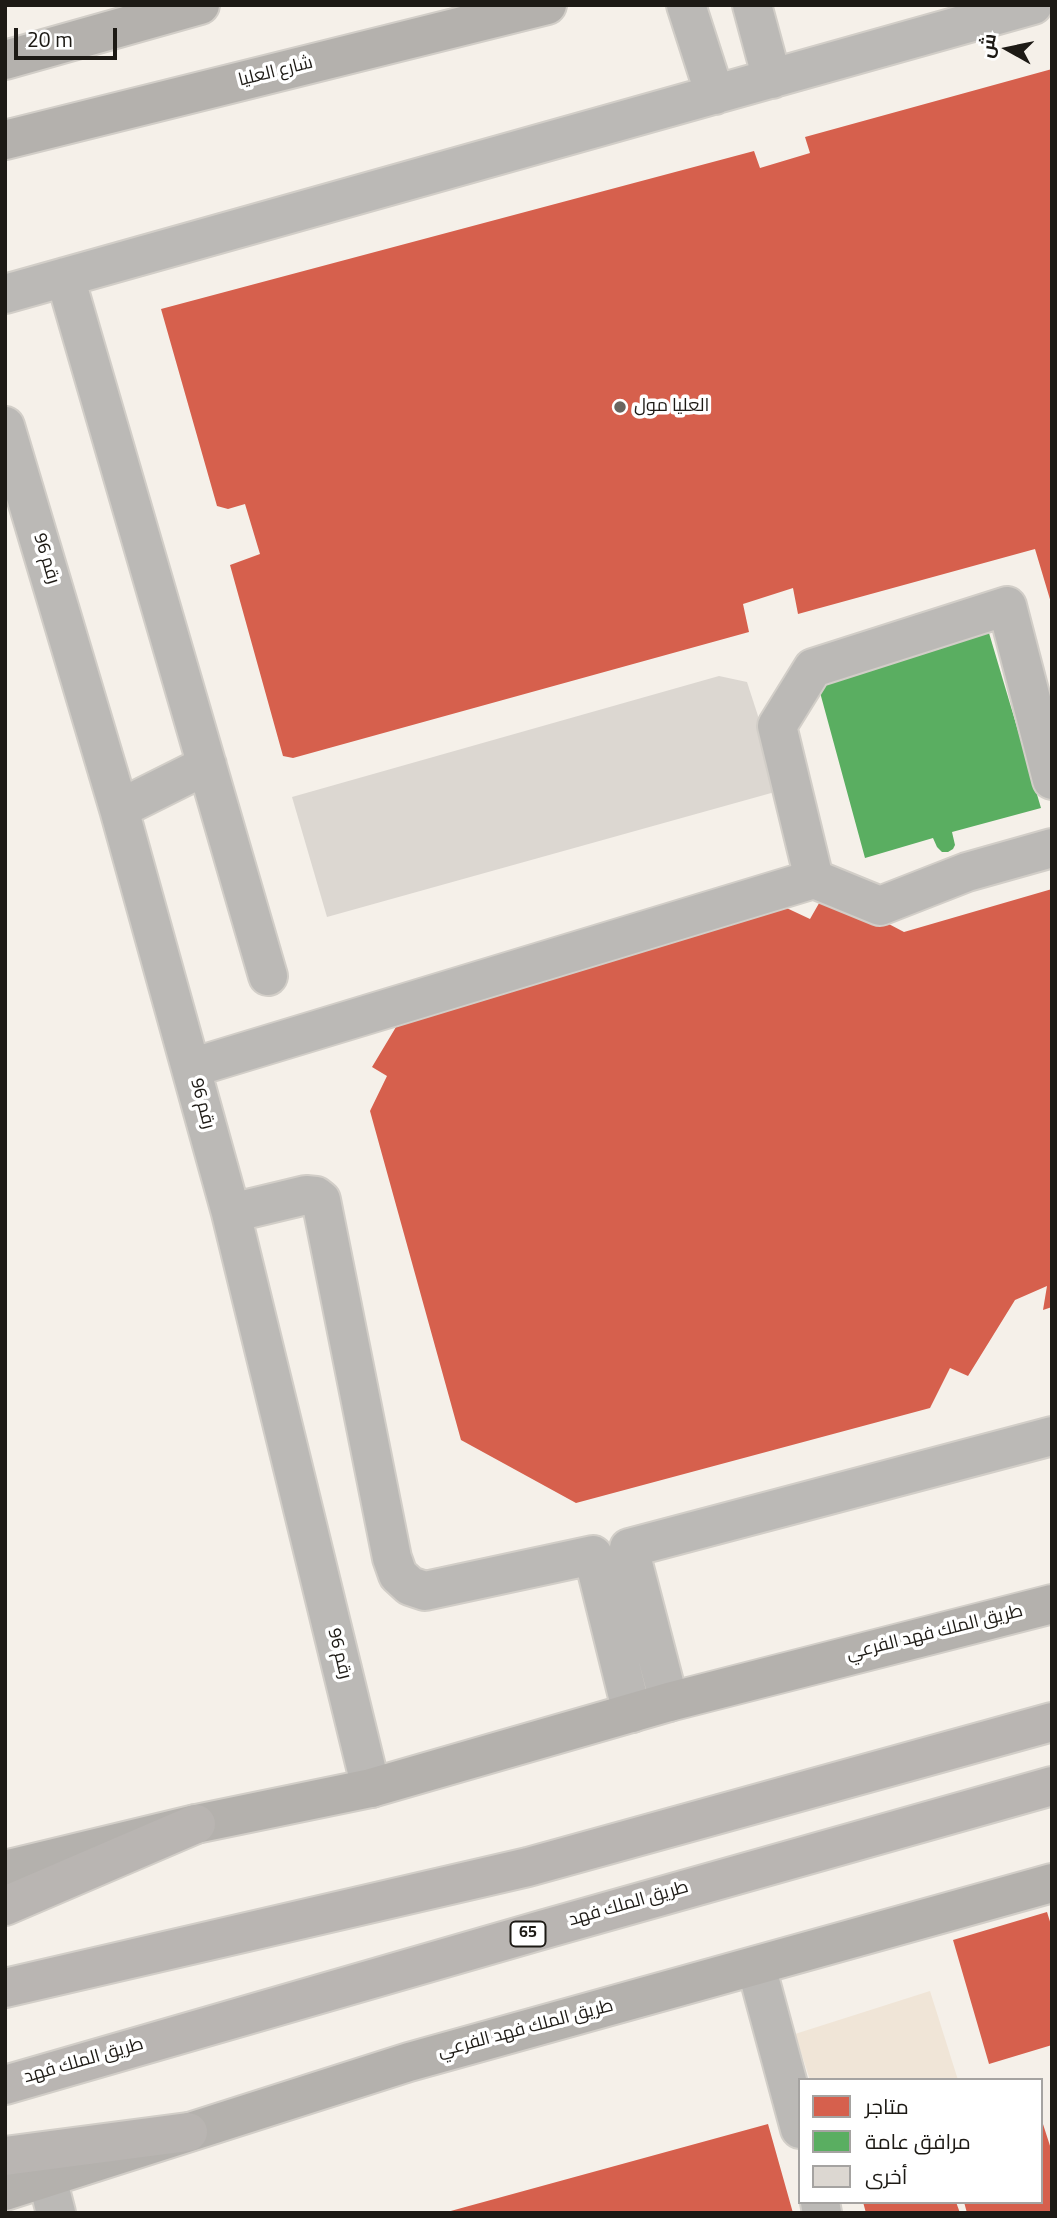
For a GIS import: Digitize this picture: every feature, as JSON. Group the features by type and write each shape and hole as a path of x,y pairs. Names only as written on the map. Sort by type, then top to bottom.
{"highway":[{"path":"5,1988 528,1867 1052,1721"},
{"name":"طريق الملك فهد","path":"5,2085 1052,1786"},
{"path":"5,1906 196,1824"},
{"path":"5,2155 188,2132"}],"main road":[{"path":"5,60 133,14 200,5"},
{"name":"شارع العليا","path":"5,140 547,5"},
{"name":"طريق الملك فهد الفرعي","path":"5,1870 196,1824 371,1788 669,1702 1052,1604"},
{"name":"طريق الملك فهد الفرعي","path":"5,2190 52,2196 188,2132 409,2062 1052,1883"}],"street":[{"path":"686,5 715,95"},
{"path":"752,5 772,79"},
{"path":"5,294 1032,5"},
{"path":"65,277 268,976"},
{"name":"رقم 96","path":"5,426 119,809 231,1213 371,1788"},
{"path":"814,879 777,726 813,668 1007,606 1052,780"},
{"path":"119,809 207,765"},
{"path":"191,1068 814,879 880,906 967,872 1052,848"},
{"path":"231,1213 306,1195 316,1196 321,1200 392,1558 398,1575 410,1586 425,1591 611,1551 1052,1436"},
{"path":"611,1551 669,1702"},
{"path":"611,1551 632,1713"},
{"path":"756,1966 798,2122"}],"shaded area":[{"path":"930,1991 957,2078 809,2078 795,2034"}],"building: متاجر":[{"name":"العليا مول","path":"1052,69 1052,606 1035,549 798,614 793,588 743,604 749,632 293,758 283,756 230,565 260,554 245,504 228,509 217,506 161,309 754,151 760,168 810,153 805,137"},
{"path":"1052,889 1052,1307 1043,1310 1047,1286 1015,1300 968,1376 950,1368 930,1408 576,1503 461,1440 370,1111 387,1076 372,1067 408,1007 778,904 810,919 826,891 904,932"},
{"path":"1047,1912 1052,1928 1052,2045 989,2064 953,1940"},
{"path":"768,2124 793,2213 447,2213 447,2212"},
{"path":"1043,2124 1052,2152 1052,2213 967,2213 965,2204 1043,2204"},
{"path":"864,2204 957,2204 960,2213 866,2213"}],"building: مرافق عامة":[{"path":"989,633 1041,808 952,832 955,845 948,852 942,852 933,838 865,858 818,685"}],"building: أخرى":[{"path":"719,676 747,682 782,790 327,917 292,797"}],"place":[{"name":"العليا مول","path":"620,407"}]}
